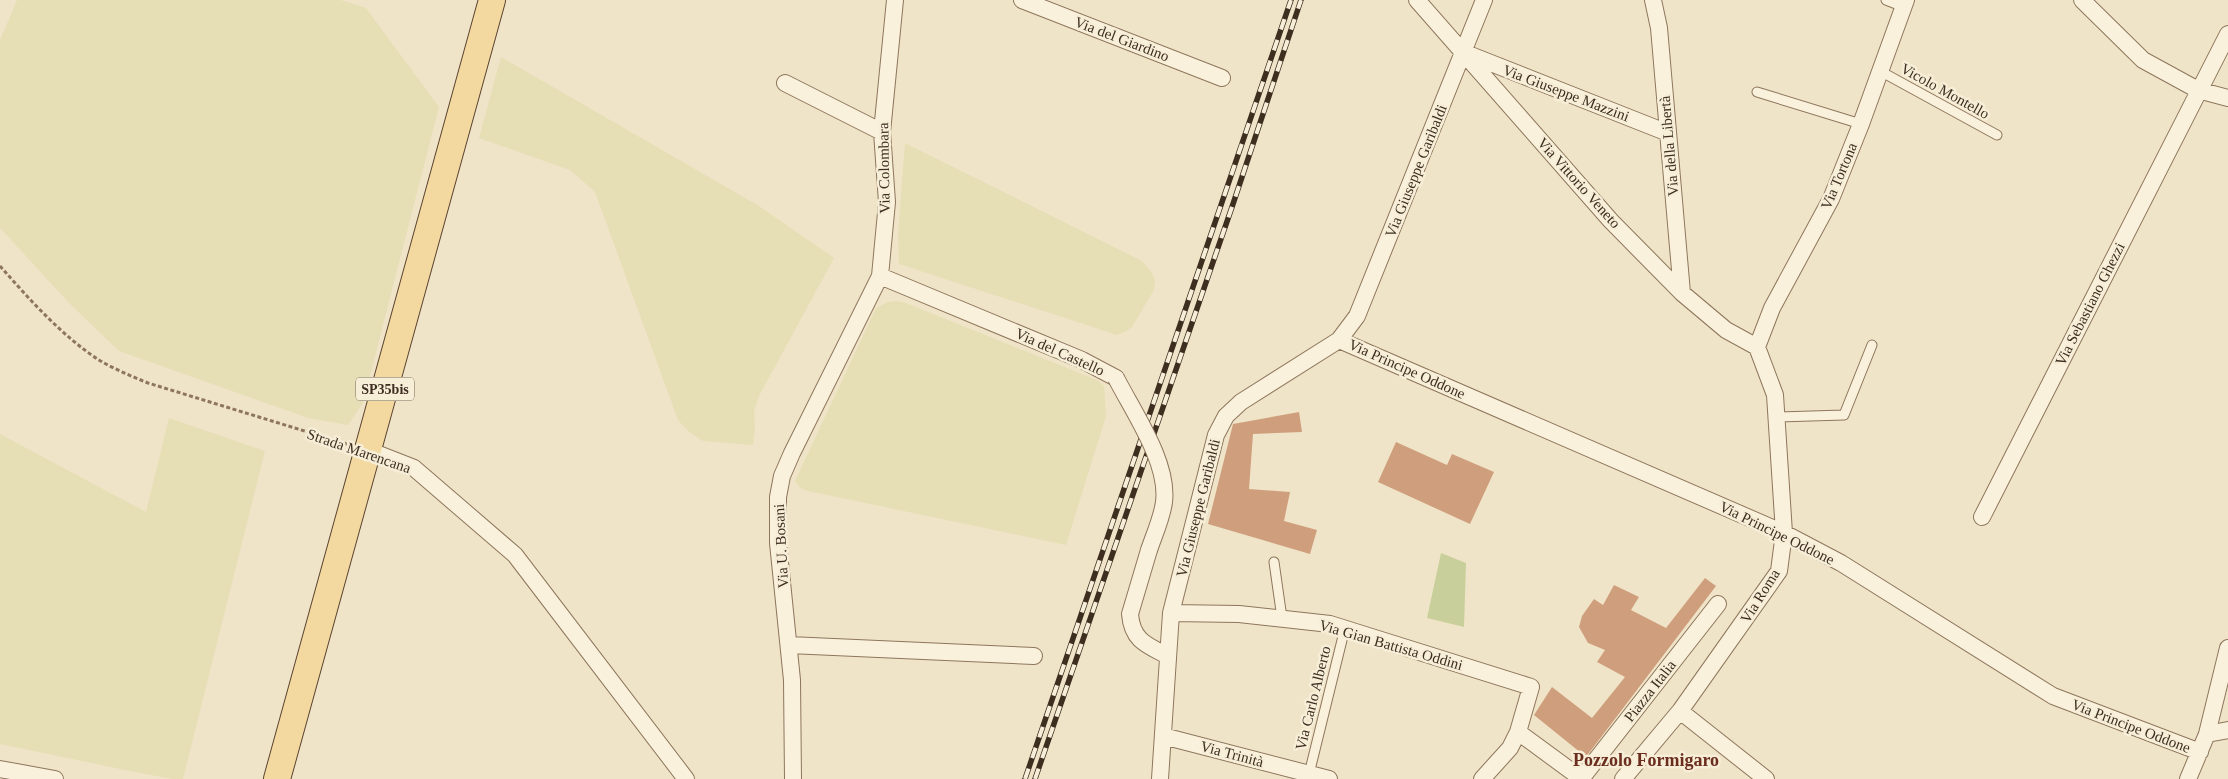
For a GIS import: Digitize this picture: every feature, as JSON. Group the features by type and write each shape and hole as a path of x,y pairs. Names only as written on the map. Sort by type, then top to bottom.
{"main road":[{"name":"SP35bis","path":"277,779 492,0"}],"street":[{"name":"Via Colombara","path":"880,276 887,202 882,132 895,0"},
{"name":"Via del Giardino","path":"1022,0 1222,78"},
{"name":"Via Vittorio Veneto","path":"1417,0 1611,221 1682,293 1726,330 1757,347"},
{"name":"Via Giuseppe Garibaldi","path":"1160,779 1171,613 1216,435 1226,416 1241,402 1339,340 1358,316 1484,0"},
{"name":"Via della Libertà","path":"1653,0 1659,28 1682,293"},
{"path":"2082,0 2143,60 2198,90 2228,98"},
{"name":"Via Tortona","path":"1757,347 1772,308 1831,199 1861,124 1905,3"},
{"name":"Via Sebastiano Ghezzi","path":"1982,517 2228,34"},
{"name":"Via Giuseppe Mazzini","path":"1464,53 1668,133"},
{"path":"785,83 882,132"},
{"name":"Via del Castello","path":"880,276 1082,360 1116,378 1161,466 1163,475 1164,503 1130,614 1131,625 1136,636 1149,647 1168,656"},
{"name":"Via U. Bosani","path":"793,779 792,680 778,543 778,497 782,476 792,453 880,276"},
{"name":"Via Principe Oddone","path":"1339,340 1784,533 1841,563 2054,696 2200,752"},
{"name":"Via Roma","path":"1623,779 1680,711 1779,571 1784,533 1775,395 1757,347"},
{"name":"Strada Marencana","path":"368,450 414,468 515,555 686,779"},
{"name":"Piazza Italia","path":"1581,779 1718,604"},
{"name":"Via Gian Battista Oddini","path":"1171,613 1239,614 1330,624 1531,687 1518,732"},
{"path":"789,646 1034,656"},
{"path":"2188,779 2207,734 2228,648"},
{"path":"1680,711 1766,779"},
{"path":"2207,734 2228,730"},
{"path":"1482,779 1510,748 1518,732 1581,779"},
{"name":"Via Trinità","path":"1163,736 1329,779"},
{"path":"0,770 55,779"}],"lane":[{"path":"1886,0 1905,3"},
{"name":"Vicolo Montello","path":"1880,71 1998,135"},
{"path":"1757,92 1861,124"},
{"path":"1777,417 1844,415 1872,345"},
{"path":"1274,562 1282,618"},
{"name":"Via Carlo Alberto","path":"1309,774 1345,628"}],"path":[{"name":"Strada Marencana","path":"0,266 35,306 84,348 99,360 128,375 148,383 368,450"}],"shaded area":[{"path":"17,0 341,0 366,8 439,107 363,403 348,425 308,418 119,351 70,304 0,228 0,40"},
{"path":"501,57 759,206 834,258 759,396 754,411 755,429 753,445 703,441 689,432 678,420 595,192 570,170 479,138"},
{"path":"905,143 1142,261 1152,273 1155,281 1154,290 1132,327 1117,335 899,264 898,234"},
{"path":"897,301 1097,380 1104,386 1106,416 1066,545 808,491 800,488 795,481 876,308 888,302"},
{"path":"169,418 265,451 183,779 172,779 130,771 0,744 0,434 146,512"}],"green space":[{"path":"1441,553 1466,563 1464,627 1427,618"}],"building":[{"path":"1299,412 1302,432 1253,434 1249,489 1290,492 1284,521 1317,530 1310,554 1208,524 1233,424"},
{"path":"1396,442 1447,465 1452,454 1494,472 1470,524 1378,482"},
{"path":"1705,578 1716,586 1586,757 1534,715 1552,687 1592,718 1625,677 1597,662 1605,650 1588,643 1579,627 1582,616 1594,599 1603,605 1614,585 1639,597 1631,610 1666,628"}],"railway":[{"path":"1025,779 1291,0"},
{"path":"1035,779 1232,207 1301,0"}],"district":[{"name":"Pozzolo Formigaro","path":"1646,760"}]}
